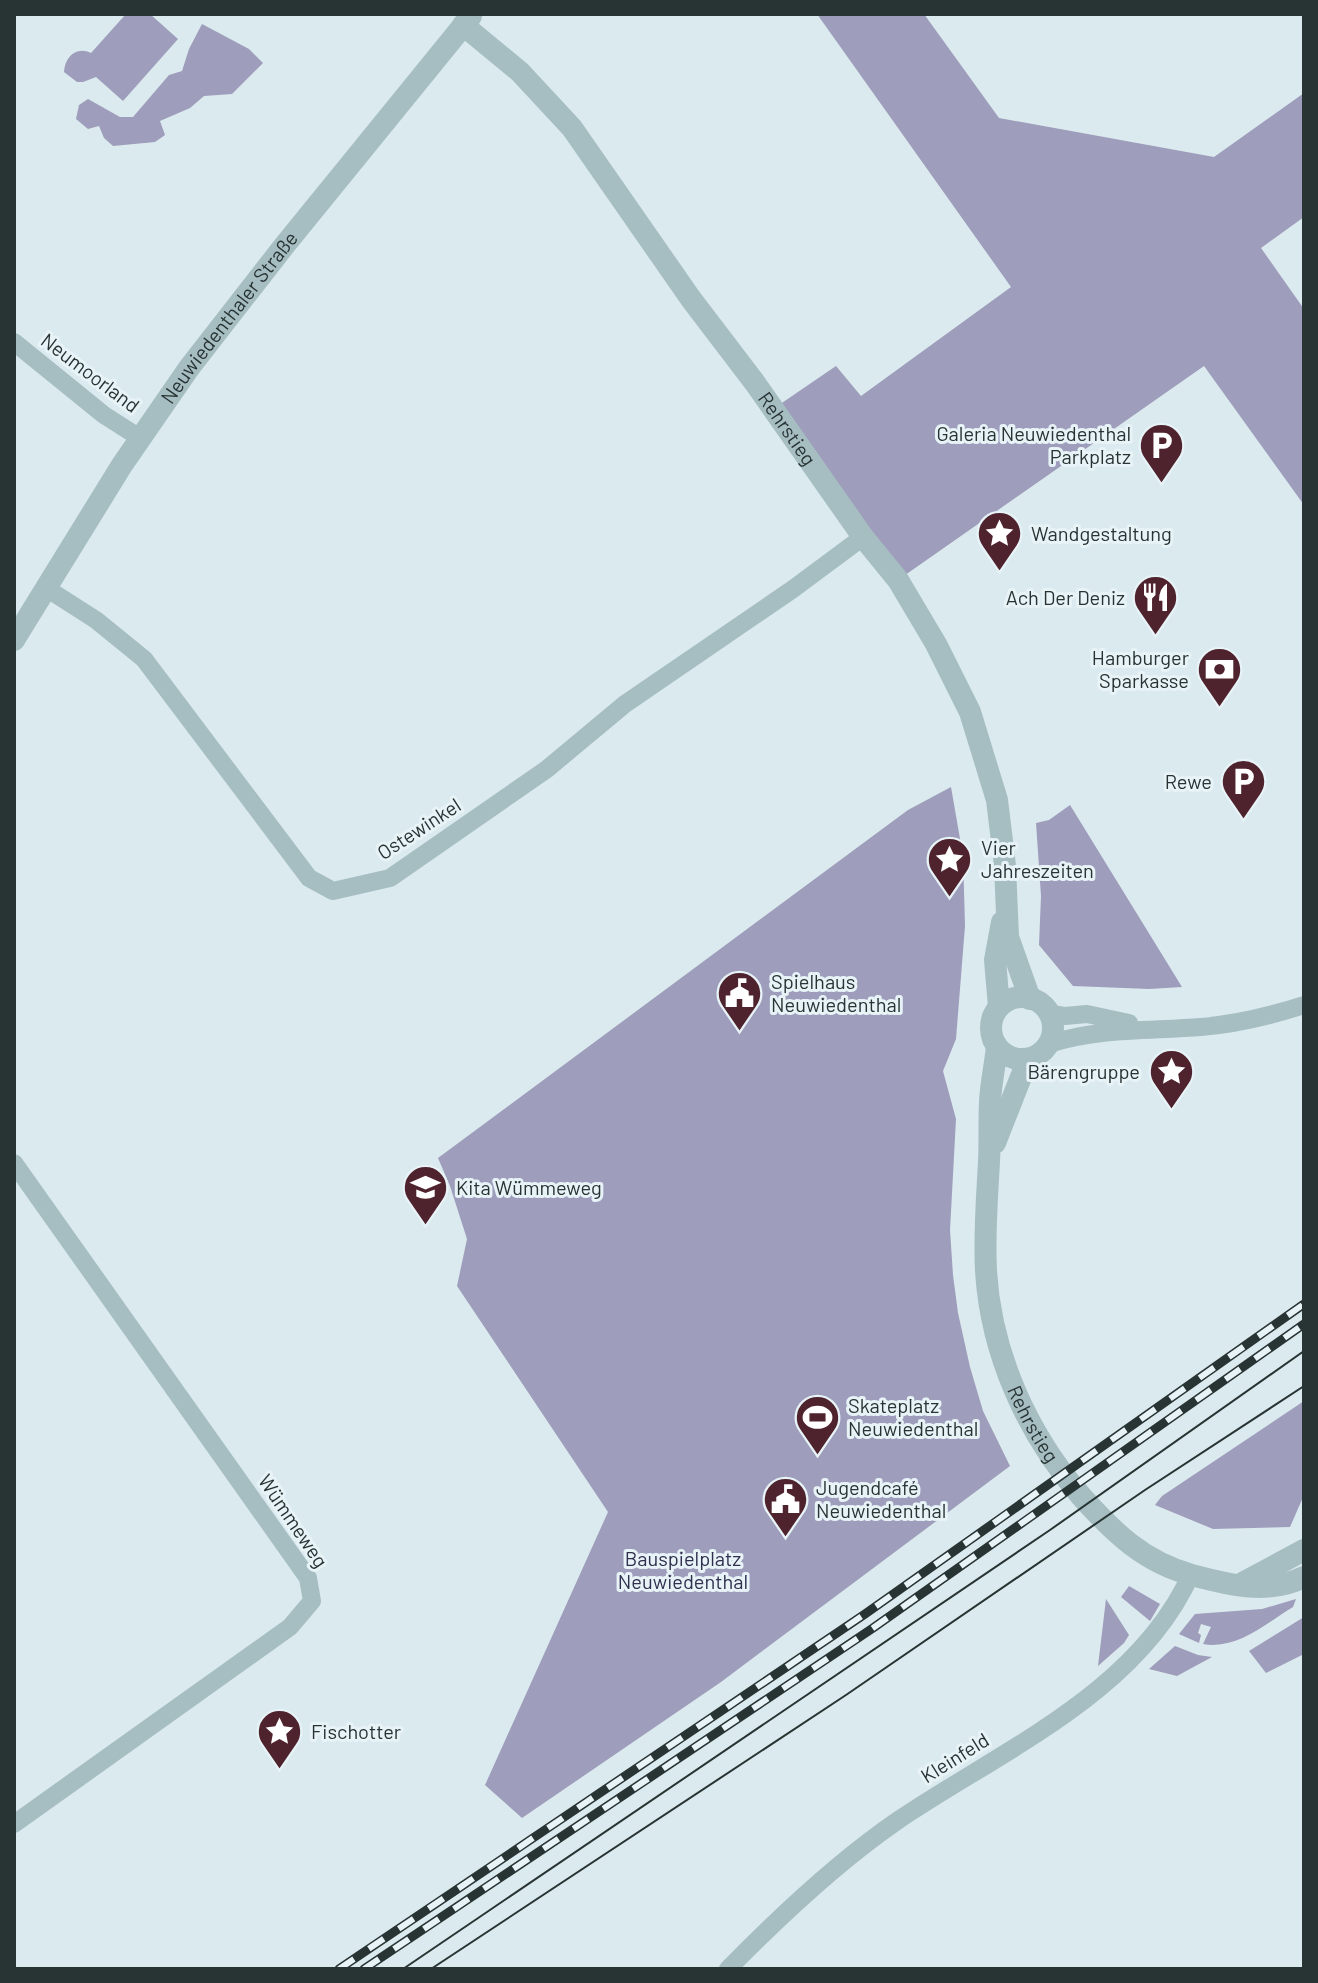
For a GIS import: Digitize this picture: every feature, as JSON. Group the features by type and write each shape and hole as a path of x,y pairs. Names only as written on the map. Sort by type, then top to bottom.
{"street":[{"name":"Neuwiedenthaler Straße","path":"14,640 140,438 223,323 462,18"},
{"name":"Rehrstieg","path":"462,18 520,72 572,128 691,299 755,383 863,537 898,580 936,644 970,712 997,800 1005,866 1008,937 1030,999"},
{"name":"Neumoorland","path":"14,342 104,415 140,438"},
{"name":"Ostewinkel","path":"46,588 96,620 144,659 309,878 333,891 390,878 547,769 625,704 863,537"},
{"name":"Rehrstieg","path":"999,1007 995,960 1006,905"},
{"path":"1014,999 1030,999 1044,1006 1048,1013 1053,1027 1049,1044 1028,1059 1010,1057 997,1047 991,1031 992,1022 999,1007 1014,999"},
{"path":"1049,1044 1096,1032 1249,1020 1304,1005"},
{"path":"1048,1013 1065,1016 1087,1014 1163,1029"},
{"name":"Rehrstieg","path":"997,1047 990,1102 986,1274 1008,1373 1023,1409 1053,1460 1112,1530 1154,1561 1191,1574 1265,1589 1290,1584 1304,1577"},
{"name":"Rehrstieg","path":"989,1159 1028,1059"},
{"name":"Wümmeweg","path":"14,1163 308,1578 312,1601 290,1627 14,1824"},
{"path":"1239,1585 1304,1550"},
{"name":"Kleinfeld","path":"728,1969 837,1868 895,1822 1046,1727 1101,1686 1158,1632 1181,1597 1191,1574"}],"green space":[{"path":"126,14 150,14 178,39 123,101 96,77 77,82 64,72 72,54 81,51 91,53"},
{"path":"817,14 924,14 999,118 1214,157 1304,93 1304,217 1261,248 1304,309 1304,505 1204,366 898,580 773,409 836,366 861,396 1011,287"},
{"path":"202,24 249,49 263,63 232,94 204,96 190,108 160,121 165,135 155,142 113,146 104,138 99,126 88,129 76,119 79,105 88,99 120,117 133,117 169,75 182,71"},
{"name":"Bauspielplatz Neuwiedenthal","path":"951,787 963,856 965,926 956,1039 943,1071 956,1119 950,1230 953,1275 958,1313 983,1411 1010,1466 721,1682 522,1818 485,1785 608,1512 457,1286 467,1239 438,1158 908,810"},
{"path":"1070,805 1182,987 1073,986 1039,945 1041,896 1036,823 1049,820"},
{"path":"1304,1401 1304,1495 1290,1527 1213,1529 1155,1505 1162,1496"},
{"path":"1129,1586 1160,1604 1150,1621 1121,1597"},
{"path":"1106,1599 1129,1635 1098,1666"},
{"path":"1296,1599 1293,1607 1261,1628 1227,1643 1203,1644 1211,1627 1201,1624 1199,1643 1179,1634 1195,1614 1262,1609"},
{"path":"1304,1617 1304,1654 1266,1673 1249,1651"},
{"path":"1175,1646 1212,1657 1177,1676 1149,1669"}],"tram line":[{"path":"403,1969 1050,1530 1304,1351"},
{"path":"431,1969 846,1695 1145,1490 1304,1386"}],"railway":[{"path":"339,1969 865,1614 1304,1304"},
{"path":"364,1969 873,1628 1304,1324"}],"place":[{"name":"Galeria Neuwiedenthal Parkplatz","path":"1162,485"},
{"name":"Wandgestaltung","path":"1000,573"},
{"name":"Ach Der Deniz","path":"1156,637"},
{"name":"Hamburger Sparkasse","path":"1220,709"},
{"name":"Rewe","path":"1243,821"},
{"name":"Vier Jahreszeiten","path":"950,899"},
{"name":"Spielhaus Neuwiedenthal","path":"740,1032"},
{"name":"Bärengruppe","path":"1171,1111"},
{"name":"Kita Wümmeweg","path":"425,1227"},
{"name":"Skateplatz Neuwiedenthal","path":"817,1456"},
{"name":"Jugendcafé Neuwiedenthal","path":"785,1539"},
{"name":"Fischotter","path":"280,1771"}]}
